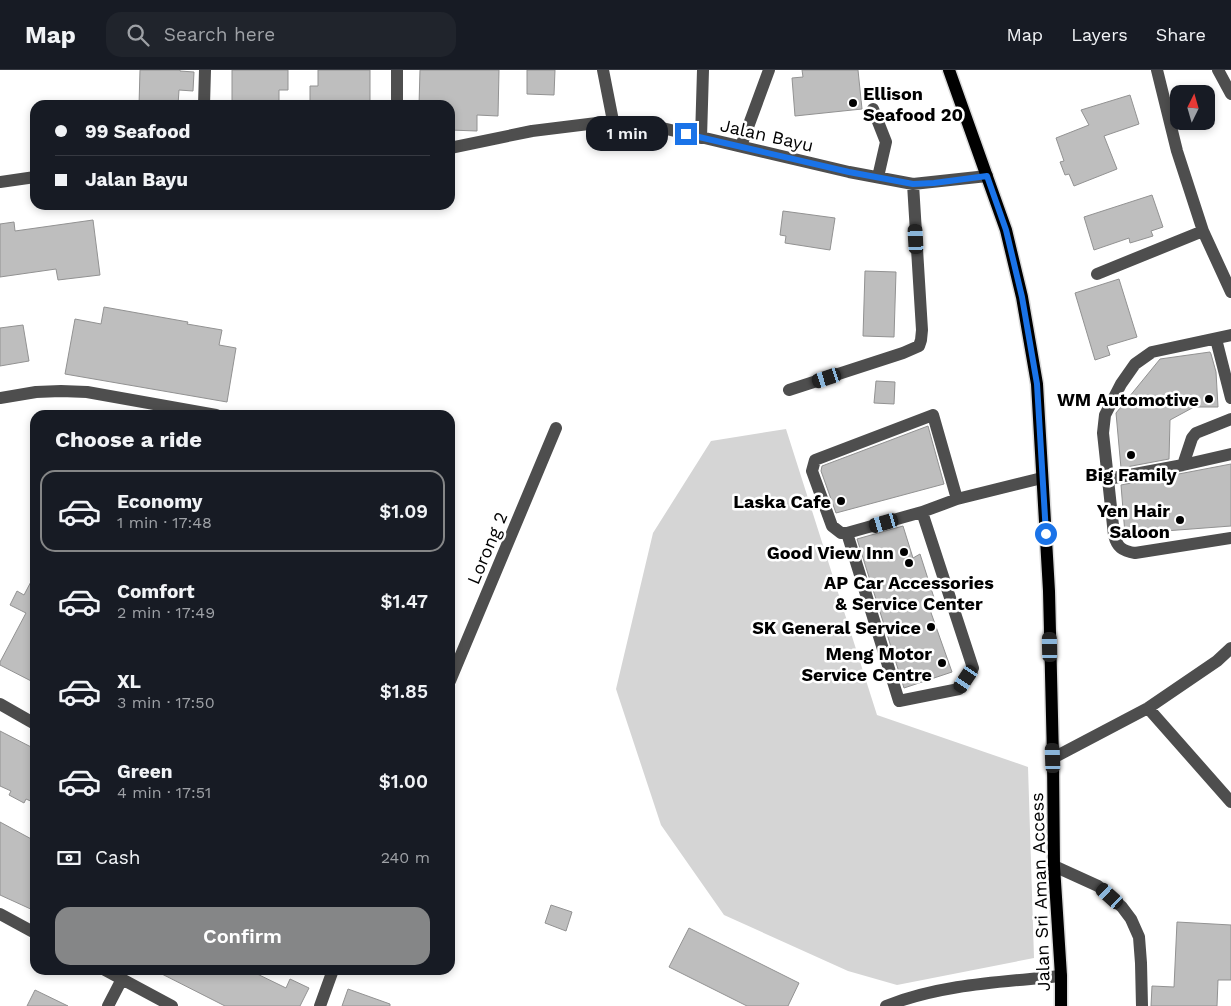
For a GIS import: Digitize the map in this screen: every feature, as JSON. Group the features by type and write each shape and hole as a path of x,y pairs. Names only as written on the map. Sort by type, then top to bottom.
{"main road":[{"path":"949,70 987,176"},
{"name":"Jalan Sri Aman Access","path":"987,176 1006,230 1022,297 1037,384 1049,591 1054,866 1061,1006"}],"street":[{"path":"204,100 205,70"},
{"path":"397,70 397,100"},
{"path":"603,70 613,121"},
{"path":"701,138 703,70"},
{"path":"741,146 769,70"},
{"path":"1157,70 1177,151 1203,231 1231,292"},
{"path":"1218,70 1231,94"},
{"path":"873,109 886,142 878,177"},
{"name":"Jalan Bayu","path":"455,147 532,131 613,121 658,127 849,172 913,184 987,176"},
{"path":"0,182 30,178"},
{"path":"789,390 903,353 919,346 922,330 913,184"},
{"path":"1097,274 1203,231"},
{"path":"1231,336 1152,352 1135,364 1121,384 1105,415 1103,433 1114,534 1116,542 1120,547 1127,552 1135,553 1231,538"},
{"path":"1216,339 1231,398"},
{"path":"0,398 36,392 87,392 188,410"},
{"path":"957,499 933,414 815,460 812,471 832,526 841,533 846,534 922,512 957,499 1042,478"},
{"path":"1183,465 1192,438 1196,433 1231,419"},
{"name":"Lorong 2","path":"455,669 556,428"},
{"path":"1108,479 1231,454"},
{"path":"846,534 899,701 959,689 974,668 922,512"},
{"path":"1053,758 1148,708 1217,661 1231,648"},
{"path":"0,704 30,718"},
{"path":"1148,708 1231,802"},
{"path":"1054,866 1098,886 1122,907 1132,919 1139,937 1142,1006"},
{"path":"0,914 30,929"},
{"path":"114,975 172,1006"},
{"path":"320,1006 331,975"},
{"path":"886,1006 922,994 966,986 1061,976"},
{"path":"108,1006 122,979"}],"shaded area":[{"path":"786,429 877,715 1028,767 1034,958 897,985 848,971 724,915 661,825 616,689 653,533 711,441"}],"building":[{"path":"140,70 194,72 193,91 179,90 178,100 139,100"},
{"path":"232,70 288,70 288,90 279,90 279,100 232,100"},
{"path":"318,70 370,70 370,100 310,100 310,86 318,86"},
{"path":"420,70 499,70 498,116 477,115 477,131 455,130 455,100 419,100"},
{"path":"527,70 555,70 554,95 527,94"},
{"path":"802,70 858,70 862,109 795,116 792,78 803,77"},
{"path":"1130,95 1139,124 1104,136 1117,169 1074,186 1069,174 1065,175 1060,162 1064,161 1056,138 1089,125 1081,110"},
{"path":"1152,195 1163,227 1151,231 1153,236 1130,243 1129,238 1094,250 1084,217"},
{"path":"783,211 835,218 830,250 785,243 786,236 780,235"},
{"path":"93,220 100,275 58,280 56,269 0,277 0,224 14,222 15,231"},
{"path":"865,271 896,272 894,337 863,336"},
{"path":"1119,279 1137,337 1107,346 1110,355 1095,360 1075,293"},
{"path":"104,307 222,330 219,345 236,348 227,402 65,374 75,319 101,324"},
{"path":"23,325 29,361 0,366 0,328"},
{"path":"1210,352 1216,372 1218,407 1194,407 1170,420 1169,459 1121,468 1116,413 1160,359"},
{"path":"876,381 895,382 894,404 874,403"},
{"path":"928,426 944,484 836,513 821,471 822,466"},
{"path":"1231,464 1231,526 1125,534 1121,485"},
{"path":"903,526 913,558 920,554 936,604 929,607 952,672 904,688 857,539"},
{"path":"30,584 30,680 0,665 26,613 10,605 17,591 24,595"},
{"path":"0,731 30,746 30,801 26,799 24,803 9,795 11,791 0,786"},
{"path":"0,822 30,838 30,909 0,895"},
{"path":"551,905 572,912 566,931 545,923"},
{"path":"1177,922 1231,925 1231,980 1218,980 1217,1006 1151,1006 1152,986 1174,987"},
{"path":"689,928 799,983 788,1006 747,1006 669,967"},
{"path":"164,975 259,975 286,988 290,979 309,988 300,1006 225,1006"},
{"path":"348,989 390,1004 390,1006 342,1006"},
{"path":"35,990 68,1006 27,1006"}],"place":[{"name":"Ellison Seafood 20","path":"853,103"},
{"name":"WM Automotive","path":"1209,399"},
{"name":"Big Family","path":"1131,455"},
{"name":"Laska Cafe","path":"841,501"},
{"name":"Yen Hair Saloon","path":"1180,520"},
{"name":"Good View Inn","path":"904,552"},
{"name":"AP Car Accessories & Service Center","path":"909,563"},
{"name":"SK General Service","path":"931,627"},
{"name":"Meng Motor Service Centre","path":"942,663"}],"route":[{"path":"686,134 849,172 913,184 987,176 1006,230 1022,297 1037,384 1046,534"}]}
